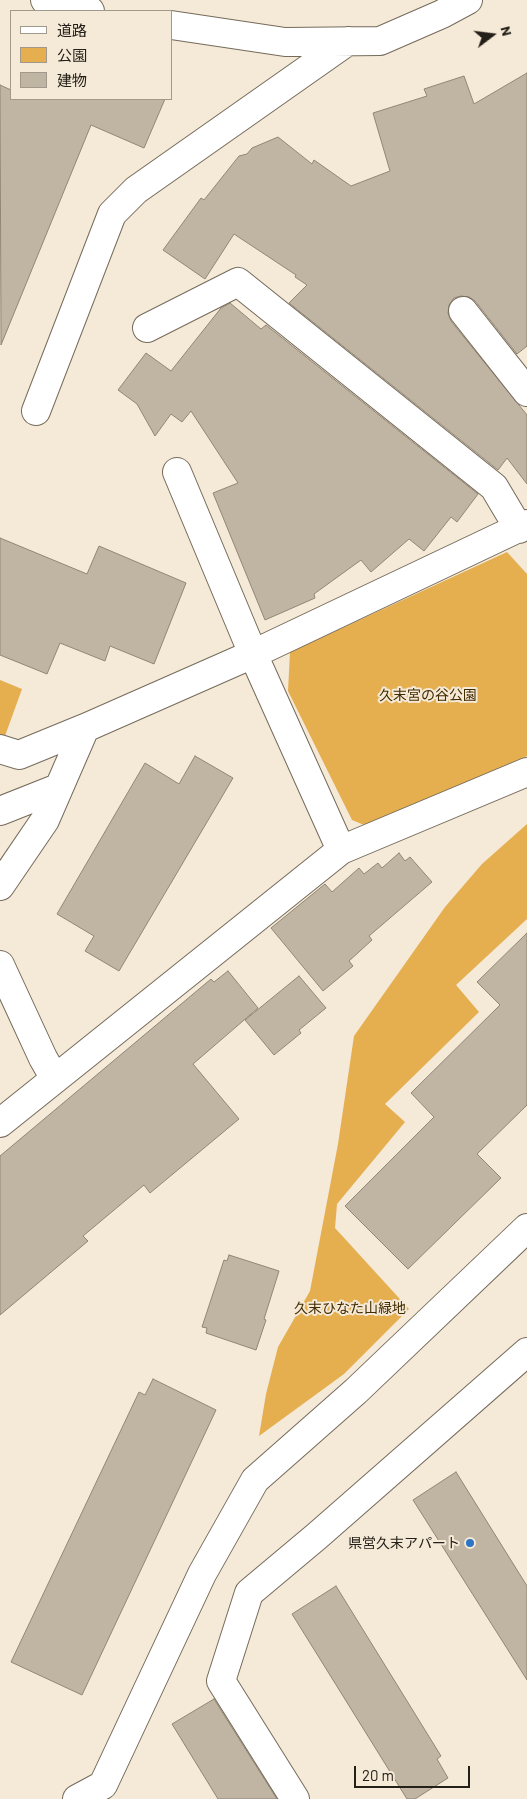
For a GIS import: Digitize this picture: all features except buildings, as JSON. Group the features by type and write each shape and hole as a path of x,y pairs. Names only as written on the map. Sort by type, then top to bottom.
{"street":[{"path":"45,0 86,10"},
{"path":"172,25 285,42 380,41 442,14 468,0"},
{"path":"36,411 112,214 136,190 348,41"},
{"path":"0,749 19,755 85,728 253,654 523,526 494,487 238,282 147,328"},
{"path":"463,311 527,392"},
{"path":"177,472 253,654 341,850"},
{"path":"0,886 45,820 85,728"},
{"path":"0,1123 341,850 527,772"},
{"path":"0,812 58,788"},
{"path":"0,965 43,1058 55,1079"},
{"path":"77,1799 107,1792 202,1574 255,1480 356,1392 527,1228"},
{"path":"296,1799 221,1681 249,1593 318,1536 527,1352"}],"green space":[{"name":"久末宮の谷公園","path":"507,552 527,574 527,756 369,827 352,820 288,691 290,652"},
{"path":"0,680 22,689 1,747 0,747"},
{"name":"久末ひなた山緑地","path":"527,824 527,919 456,985 479,1012 385,1104 405,1122 337,1204 335,1228 409,1309 344,1374 259,1436 266,1394 278,1347 310,1291 338,1144 354,1036 445,907 482,864"}],"place":[{"name":"県営久末アパート","path":"470,1543"}]}
